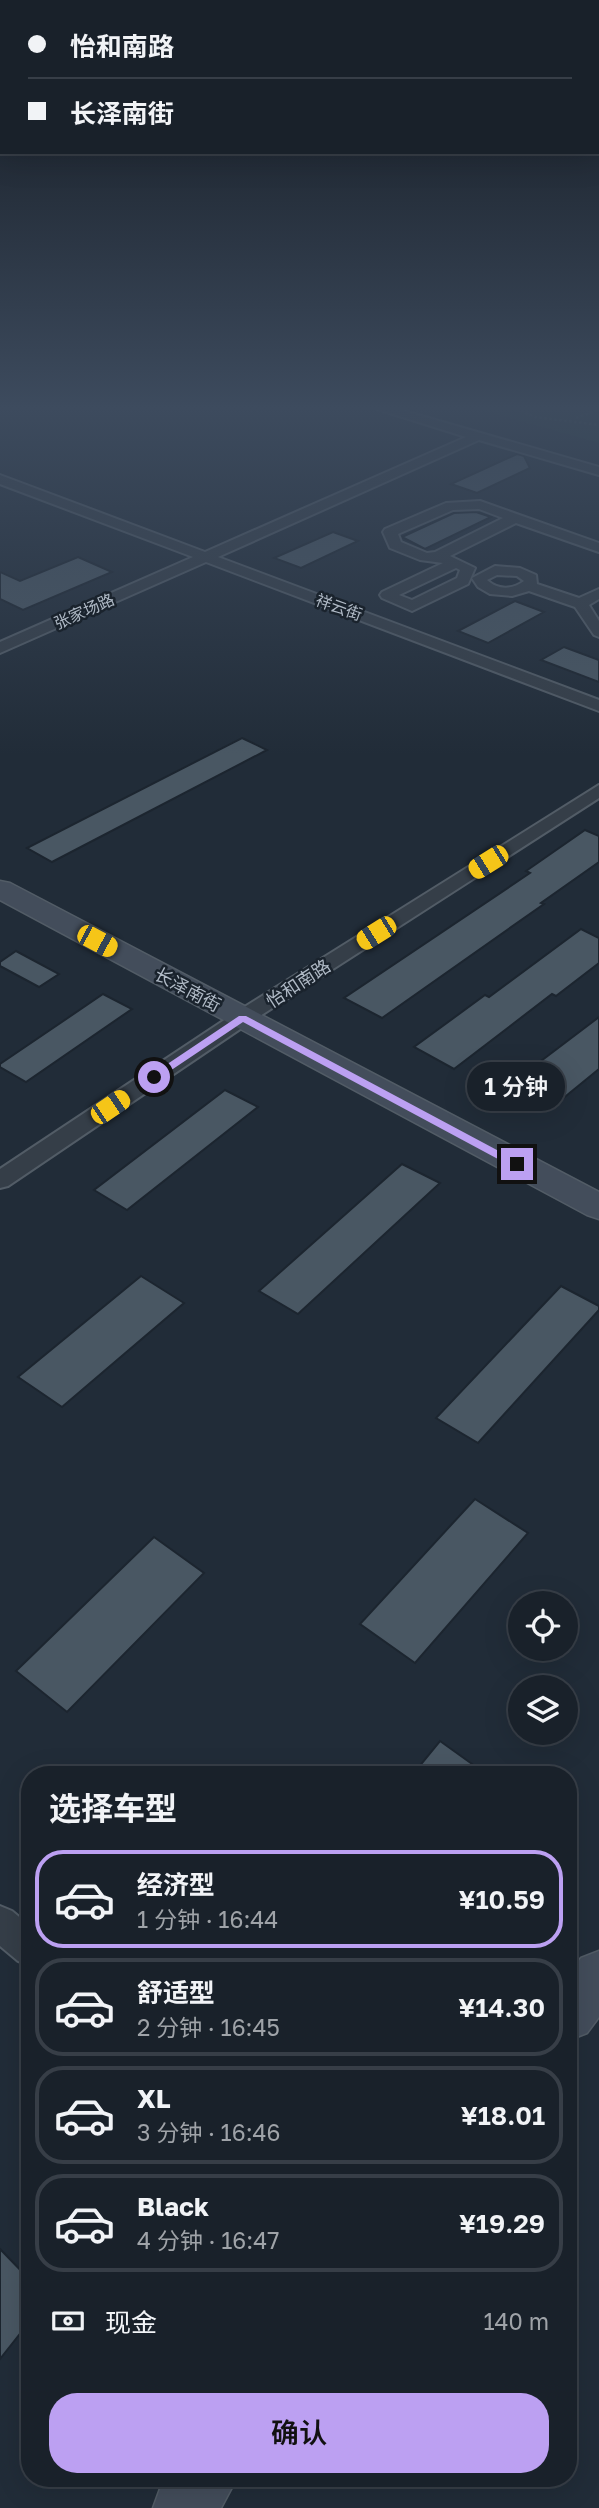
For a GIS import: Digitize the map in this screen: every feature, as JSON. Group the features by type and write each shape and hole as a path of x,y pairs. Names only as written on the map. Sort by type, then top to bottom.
{"street":[{"name":"祥云街","path":"110,521 599,706"},
{"name":"张家场路","path":"0,648 286,521"},
{"path":"416,521 390,532 395,545 425,557 438,556 508,521"},
{"path":"523,521 599,548"},
{"path":"438,556 468,570 480,582 494,590 518,591 529,586 580,604 599,632"},
{"path":"468,570 503,569 520,572 531,578 529,586"},
{"path":"580,604 599,593"},
{"name":"怡和南路","path":"0,1180 242,1018 599,790"},
{"name":"长泽南街","path":"0,889 599,1208"},
{"path":"0,1923 21,1941"},
{"path":"577,2005 599,1976"},
{"path":"183,2508 199,2487"}],"building":[{"path":"437,521 483,521 425,549 402,537"},
{"path":"333,532 358,541 301,568 274,558"},
{"path":"78,557 112,572 23,610 0,599 0,572 20,581"},
{"path":"515,601 544,612 488,643 458,631"},
{"path":"564,647 599,660 599,682 541,660"},
{"path":"242,738 267,750 52,862 27,848"},
{"path":"585,830 599,836 599,862 382,1018 344,998 530,873 526,871"},
{"path":"581,929 599,938 599,963 556,996 552,994 454,1069 414,1047 485,995 489,997"},
{"path":"16,951 59,974 39,987 0,966 0,962"},
{"path":"103,994 132,1009 26,1082 0,1067 0,1064"},
{"path":"599,1017 599,1069 550,1109 508,1086"},
{"path":"225,1090 258,1107 127,1210 94,1190"},
{"path":"402,1164 440,1183 298,1314 259,1291"},
{"path":"141,1276 184,1303 62,1407 18,1377"},
{"path":"561,1286 599,1306 599,1310 478,1443 436,1418"},
{"path":"475,1499 528,1533 415,1663 360,1624"},
{"path":"154,1537 204,1573 67,1712 16,1671"},
{"path":"440,1741 475,1766 420,1766"},
{"path":"0,2249 21,2271 21,2332 0,2359"}],"route":[{"path":"154,1077 242,1018 517,1164"}]}
